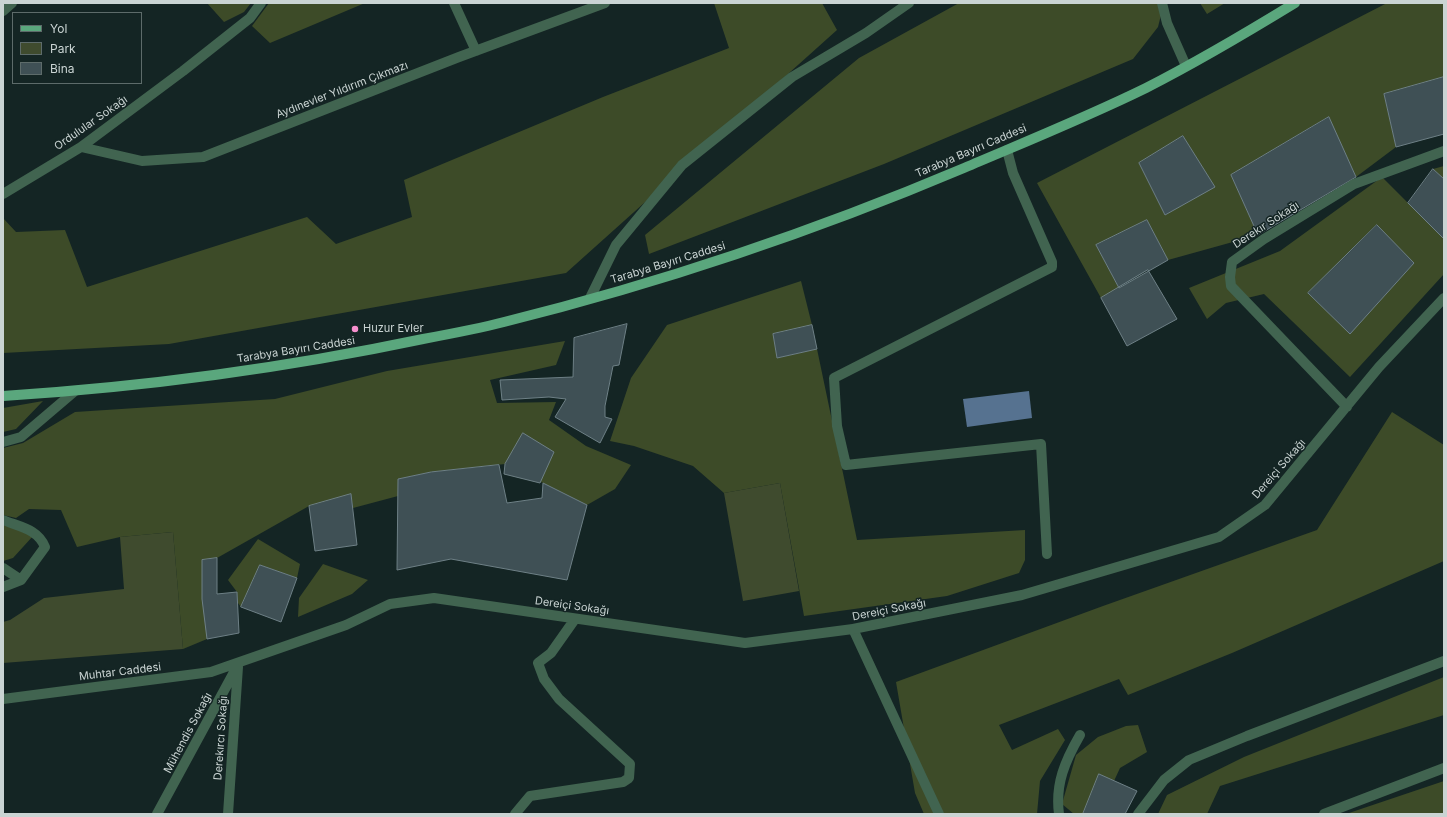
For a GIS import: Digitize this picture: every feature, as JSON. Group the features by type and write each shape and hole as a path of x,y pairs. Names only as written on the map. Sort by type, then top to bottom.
{"main road":[{"name":"Tarabya Bayırı Caddesi","path":"3,396 75,391 245,371 354,354 503,323 684,272 771,243 862,210 1007,150 1143,89 1295,3"}],"street":[{"path":"3,11 12,3"},
{"name":"Ordulular Sokağı","path":"3,194 81,147 244,23 250,18 261,3"},
{"path":"454,3 476,51"},
{"name":"Aydınevler Yıldırım Çıkmazı","path":"81,147 142,161 203,157 476,51 605,3"},
{"path":"590,298 616,245 682,165 792,77 866,33 909,3"},
{"path":"1162,3 1167,23 1186,66"},
{"path":"1007,150 1013,173 1052,262 1052,267 834,378 837,426 846,465 1041,444 1047,554"},
{"name":"Derekır Sokağı","path":"1347,407 1231,286 1230,277 1232,262 1264,239 1354,184 1444,151"},
{"name":"Dereiçi Sokağı","path":"238,663 346,625 390,604 434,598 745,642 853,629 1022,595 1219,537 1265,505 1379,367 1444,298"},
{"path":"3,442 21,437 75,391"},
{"path":"3,520 32,531 41,538 45,548 21,580 3,588"},
{"path":"3,568 21,580"},
{"path":"515,814 530,796 624,782 629,778 630,764 559,699 544,679 538,663 551,653 575,619"},
{"path":"853,629 939,814"},
{"path":"1138,814 1164,780 1188,760 1444,660"},
{"name":"Muhtar Caddesi","path":"3,699 211,672 238,663"},
{"name":"Mühendis Sokağı","path":"157,814 238,663"},
{"name":"Derekırcı Sokağı","path":"228,814 238,663"},
{"path":"1058,814 1058,789 1062,772 1068,755 1080,735"},
{"path":"1324,814 1444,768"}],"green space":[{"path":"207,3 251,3 244,12 224,22"},
{"path":"269,3 365,3 270,43 252,26"},
{"path":"714,3 822,3 837,30 566,273 169,344 3,353 3,218 16,232 65,230 87,287 307,217 336,244 412,217 404,180 603,97 729,48"},
{"path":"959,3 1164,3 1158,27 1133,59 884,164 649,254 645,235 859,58"},
{"path":"1200,3 1225,3 1207,14"},
{"path":"1387,3 1444,3 1444,77 1384,94 1396,147 1356,177 1328,117 1231,175 1258,235 1168,260 1147,220 1096,245 1119,288 1101,298 1037,183","holes":["1183,136 1214,186 1165,215 1139,163"]},
{"path":"1444,166 1444,179 1433,169"},
{"path":"1382,177 1444,239 1444,274 1350,377 1264,294 1226,303 1207,319 1189,288 1280,251","holes":["1376,225 1414,263 1350,333 1308,293"]},
{"path":"801,281 812,325 773,334 777,358 817,349 857,540 1025,530 1025,560 1019,573 947,596 804,616 780,483 724,493 693,466 634,446 610,441 631,378 667,325"},
{"path":"565,341 556,365 490,380 497,403 556,402 549,420 586,446 631,465 615,489 587,505 505,464 431,472 398,479 398,496 353,508 351,495 309,506 217,558 202,560 207,639 183,649 173,532 120,537 77,547 61,510 29,509 16,518 3,515 3,448 23,443 75,412 275,399 387,371"},
{"path":"43,401 16,429 3,432 3,408"},
{"path":"1392,412 1444,445 1444,561 1232,653 1128,695 1119,679 999,725 1012,750 1058,729 1065,740 1040,781 1037,814 924,814 915,793 896,682 1317,530"},
{"path":"780,483 799,591 743,601 724,493"},
{"path":"3,523 33,536 13,558 3,561"},
{"path":"173,532 183,649 3,663 3,622 10,620 44,598 124,589 120,537"},
{"path":"258,539 300,564 297,578 260,565 241,607 238,603 237,592 228,580"},
{"path":"323,564 368,580 352,594 298,617 299,598"},
{"path":"1444,677 1444,715 1220,786 1207,814 1158,814 1167,795 1244,757"},
{"path":"1138,725 1147,752 1120,768 1114,781 1099,775 1083,814 1074,814 1062,804 1076,755 1098,737 1126,726"},
{"path":"1444,781 1444,814 1346,814"}],"water":[{"path":"1029,391 1032,418 967,427 963,399"}],"building":[{"path":"1444,77 1444,134 1396,147 1384,94"},
{"path":"1329,117 1356,177 1258,235 1231,175"},
{"path":"1183,136 1215,187 1165,215 1139,163"},
{"path":"1433,169 1444,179 1444,239 1408,203"},
{"path":"1147,220 1168,260 1119,288 1096,245"},
{"path":"1377,225 1414,263 1350,334 1308,293"},
{"path":"1148,270 1177,319 1127,346 1101,298"},
{"path":"627,324 619,365 613,366 605,406 605,417 612,419 600,443 555,417 566,399 549,397 502,400 500,380 573,377 574,338"},
{"path":"812,325 817,349 777,358 773,334"},
{"path":"523,433 554,452 540,483 504,474 505,464"},
{"path":"499,465 507,503 542,498 543,483 587,505 567,580 451,559 397,570 398,479 431,472"},
{"path":"351,494 357,545 315,551 309,506"},
{"path":"217,558 217,594 237,592 239,633 207,639 202,599 202,560"},
{"path":"260,565 297,578 281,622 241,607"},
{"path":"1099,774 1137,791 1125,814 1083,814"}],"place":[{"name":"Huzur Evler","path":"355,329"}]}
